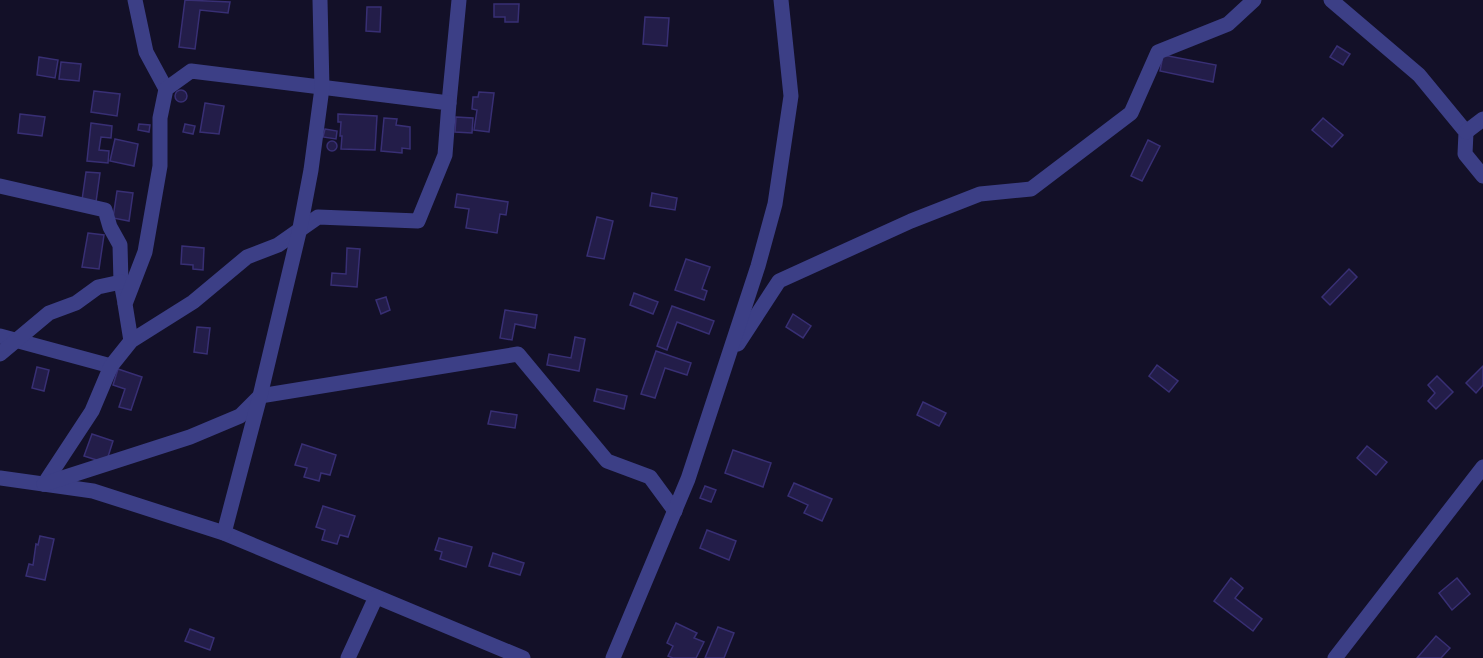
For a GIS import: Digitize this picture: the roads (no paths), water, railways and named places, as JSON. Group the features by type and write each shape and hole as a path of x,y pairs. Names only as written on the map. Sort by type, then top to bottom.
{"street":[{"path":"125,304 145,252 160,166 160,118 166,89 146,52 135,0"},
{"path":"224,533 260,396 300,228 311,170 322,88 320,0"},
{"path":"44,484 92,411 111,366 131,341 193,302 247,257 278,245 318,216 418,220 445,155 459,0"},
{"path":"613,658 688,479 758,266 775,204 791,96 781,0"},
{"path":"727,361 779,281 911,221 980,194 1031,189 1131,113 1158,52 1228,24 1254,0"},
{"path":"1331,0 1419,75 1466,132 1464,154 1483,176"},
{"path":"166,89 191,70 449,104"},
{"path":"1466,132 1483,119"},
{"path":"0,186 105,210 110,227 120,245 121,282 131,341"},
{"path":"0,354 49,314 76,303 98,287 121,282"},
{"path":"0,336 111,366"},
{"path":"44,484 190,437 240,416 260,396 518,354 607,461 650,477 675,511"},
{"path":"1335,658 1482,472"},
{"path":"0,478 93,491 224,533 523,658"},
{"path":"348,658 376,597"}]}
